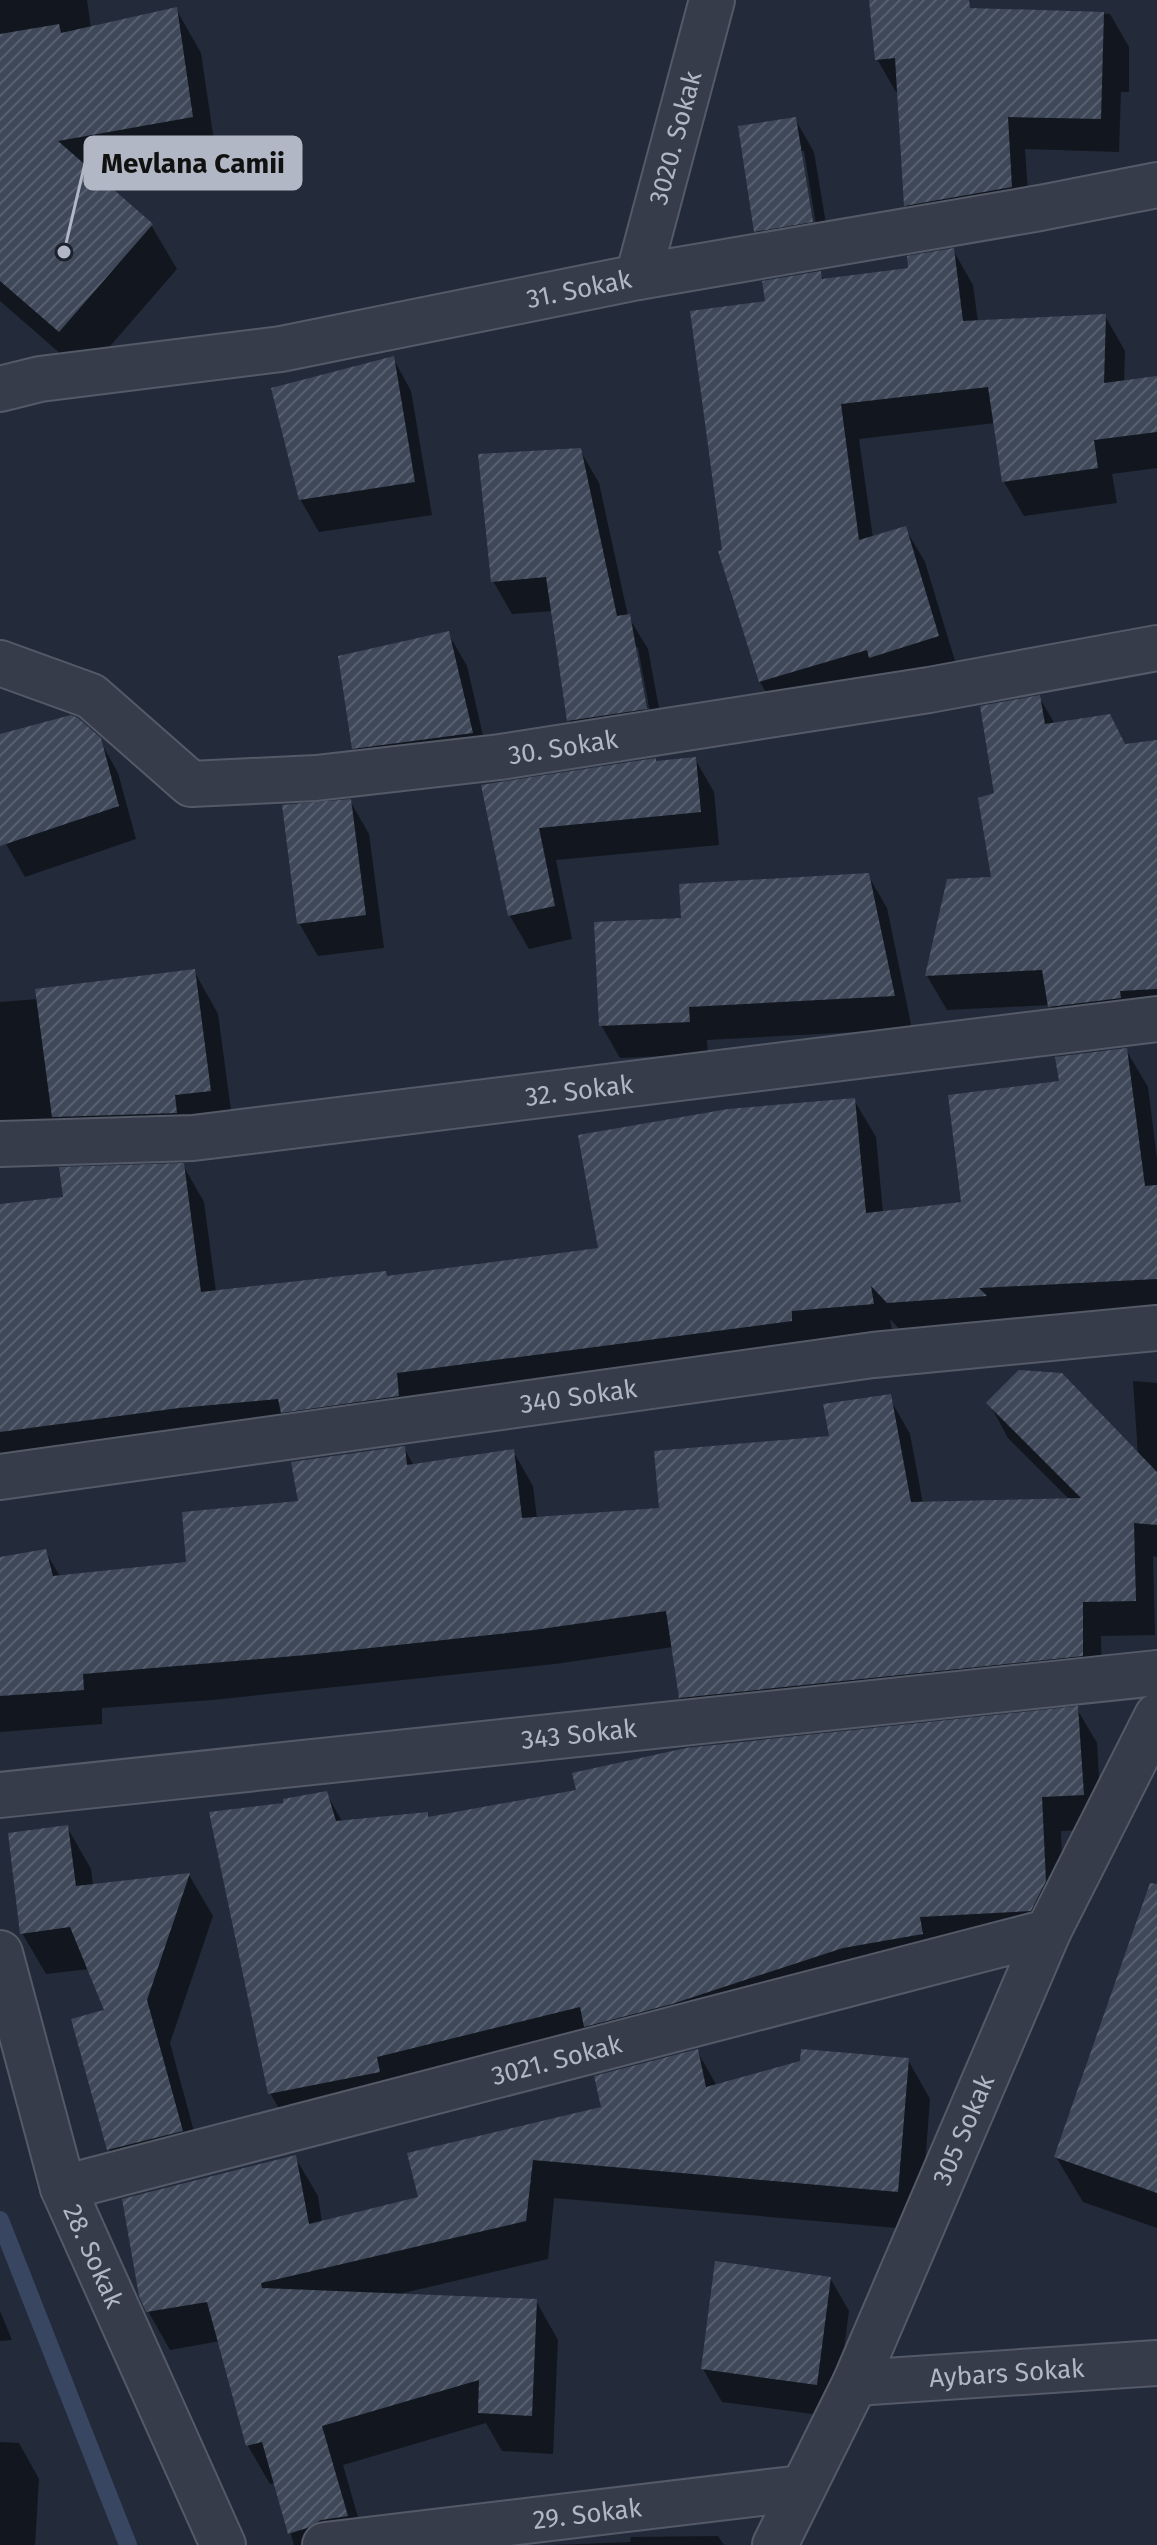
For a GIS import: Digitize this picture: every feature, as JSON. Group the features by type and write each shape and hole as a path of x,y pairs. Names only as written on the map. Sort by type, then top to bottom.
{"street":[{"name":"3020. Sokak","path":"638,277 712,0"},
{"name":"31. Sokak","path":"0,389 40,379 281,349 638,277 1157,185"},
{"name":"30. Sokak","path":"0,663 91,696 191,784 316,778 500,757 929,690 1157,648"},
{"name":"32. Sokak","path":"0,1144 193,1138 1157,1019"},
{"name":"340 Sokak","path":"0,1477 873,1355 1157,1328"},
{"name":"343 Sokak","path":"0,1795 1157,1673"},
{"name":"305 Sokak","path":"775,2545 855,2383 1048,1932 1157,1716"},
{"name":"3021. Sokak","path":"63,2188 1048,1932"},
{"name":"28. Sokak","path":"0,1953 63,2188 223,2545"},
{"name":"Aybars Sokak","path":"855,2383 1157,2363"},
{"name":"29. Sokak","path":"325,2545 802,2488"}],"building":[{"path":"869,0 969,0 970,8 1104,12 1101,119 1008,117 1012,187 904,206 895,58 875,60"},
{"path":"177,7 193,117 58,141 153,224 59,332 0,281 0,34 59,24 61,33"},
{"path":"796,117 813,222 754,232 738,126"},
{"path":"954,248 963,321 1106,314 1104,383 1157,376 1157,432 1094,440 1098,468 1002,482 988,387 841,404 859,540 906,526 939,636 869,658 867,650 759,682 718,551 722,550 690,311 765,301 762,281 821,271 822,279 908,268 907,256"},
{"path":"394,356 415,482 299,500 271,388"},
{"path":"581,448 617,616 630,614 647,709 567,721 546,577 491,582 478,454"},
{"path":"449,631 473,733 352,749 338,656"},
{"path":"1040,695 1045,724 1110,714 1125,744 1157,740 1157,989 1120,991 1121,998 1048,1007 1042,970 925,976 947,879 991,877 978,798 994,793 980,706"},
{"path":"71,715 101,738 119,806 0,846 0,734"},
{"path":"696,757 701,812 539,828 555,906 508,916 481,785 656,758 656,761"},
{"path":"351,799 366,915 297,924 282,805"},
{"path":"869,873 895,996 689,1007 690,1022 599,1026 594,922 681,918 679,884"},
{"path":"195,969 211,1091 175,1095 177,1113 52,1117 35,989"},
{"path":"1127,1048 1145,1186 1157,1185 1157,1279 979,1288 987,1296 887,1303 871,1286 874,1304 792,1311 792,1321 397,1373 399,1396 281,1413 278,1399 179,1408 0,1432 0,1204 63,1197 59,1167 184,1163 201,1292 386,1271 387,1276 598,1248 578,1135 728,1109 855,1098 866,1213 961,1202 948,1095 1059,1081 1055,1057"},
{"path":"1019,1370 1062,1373 1157,1472 1157,1525 1134,1523 1136,1601 1083,1602 1083,1656 679,1698 666,1611 534,1630 306,1655 83,1674 84,1690 0,1696 0,1557 46,1549 53,1576 186,1562 182,1512 298,1501 291,1462 405,1446 407,1465 514,1449 522,1518 659,1508 654,1451 829,1436 823,1404 891,1394 911,1502 1081,1498 986,1403"},
{"path":"1078,1706 1084,1795 1042,1797 1046,1881 1031,1911 920,1917 923,1934 843,1948 672,2004 584,2027 580,2007 377,2057 380,2072 268,2094 209,1812 283,1803 283,1799 327,1791 336,1821 428,1812 428,1817 576,1790 572,1773 686,1748"},
{"path":"68,1825 76,1886 190,1873 147,2000 183,2131 107,2150 71,2019 104,2010 70,1927 20,1934 8,1833"},
{"path":"1150,1883 1157,1884 1157,2193 1054,2157"},
{"path":"698,2049 706,2087 800,2061 801,2049 909,2058 898,2192 533,2160 526,2221 261,2283 262,2288 537,2299 532,2416 478,2413 479,2380 322,2426 348,2516 321,2520 288,2534 262,2442 246,2446 207,2302 146,2312 139,2296 122,2199 296,2155 309,2224 418,2197 407,2153 601,2107 594,2076"},
{"path":"715,2261 831,2277 817,2385 701,2369"}],"waterway":[{"path":"0,2220 128,2545"}],"place":[{"name":"Mevlana Camii","path":"64,252"}]}
